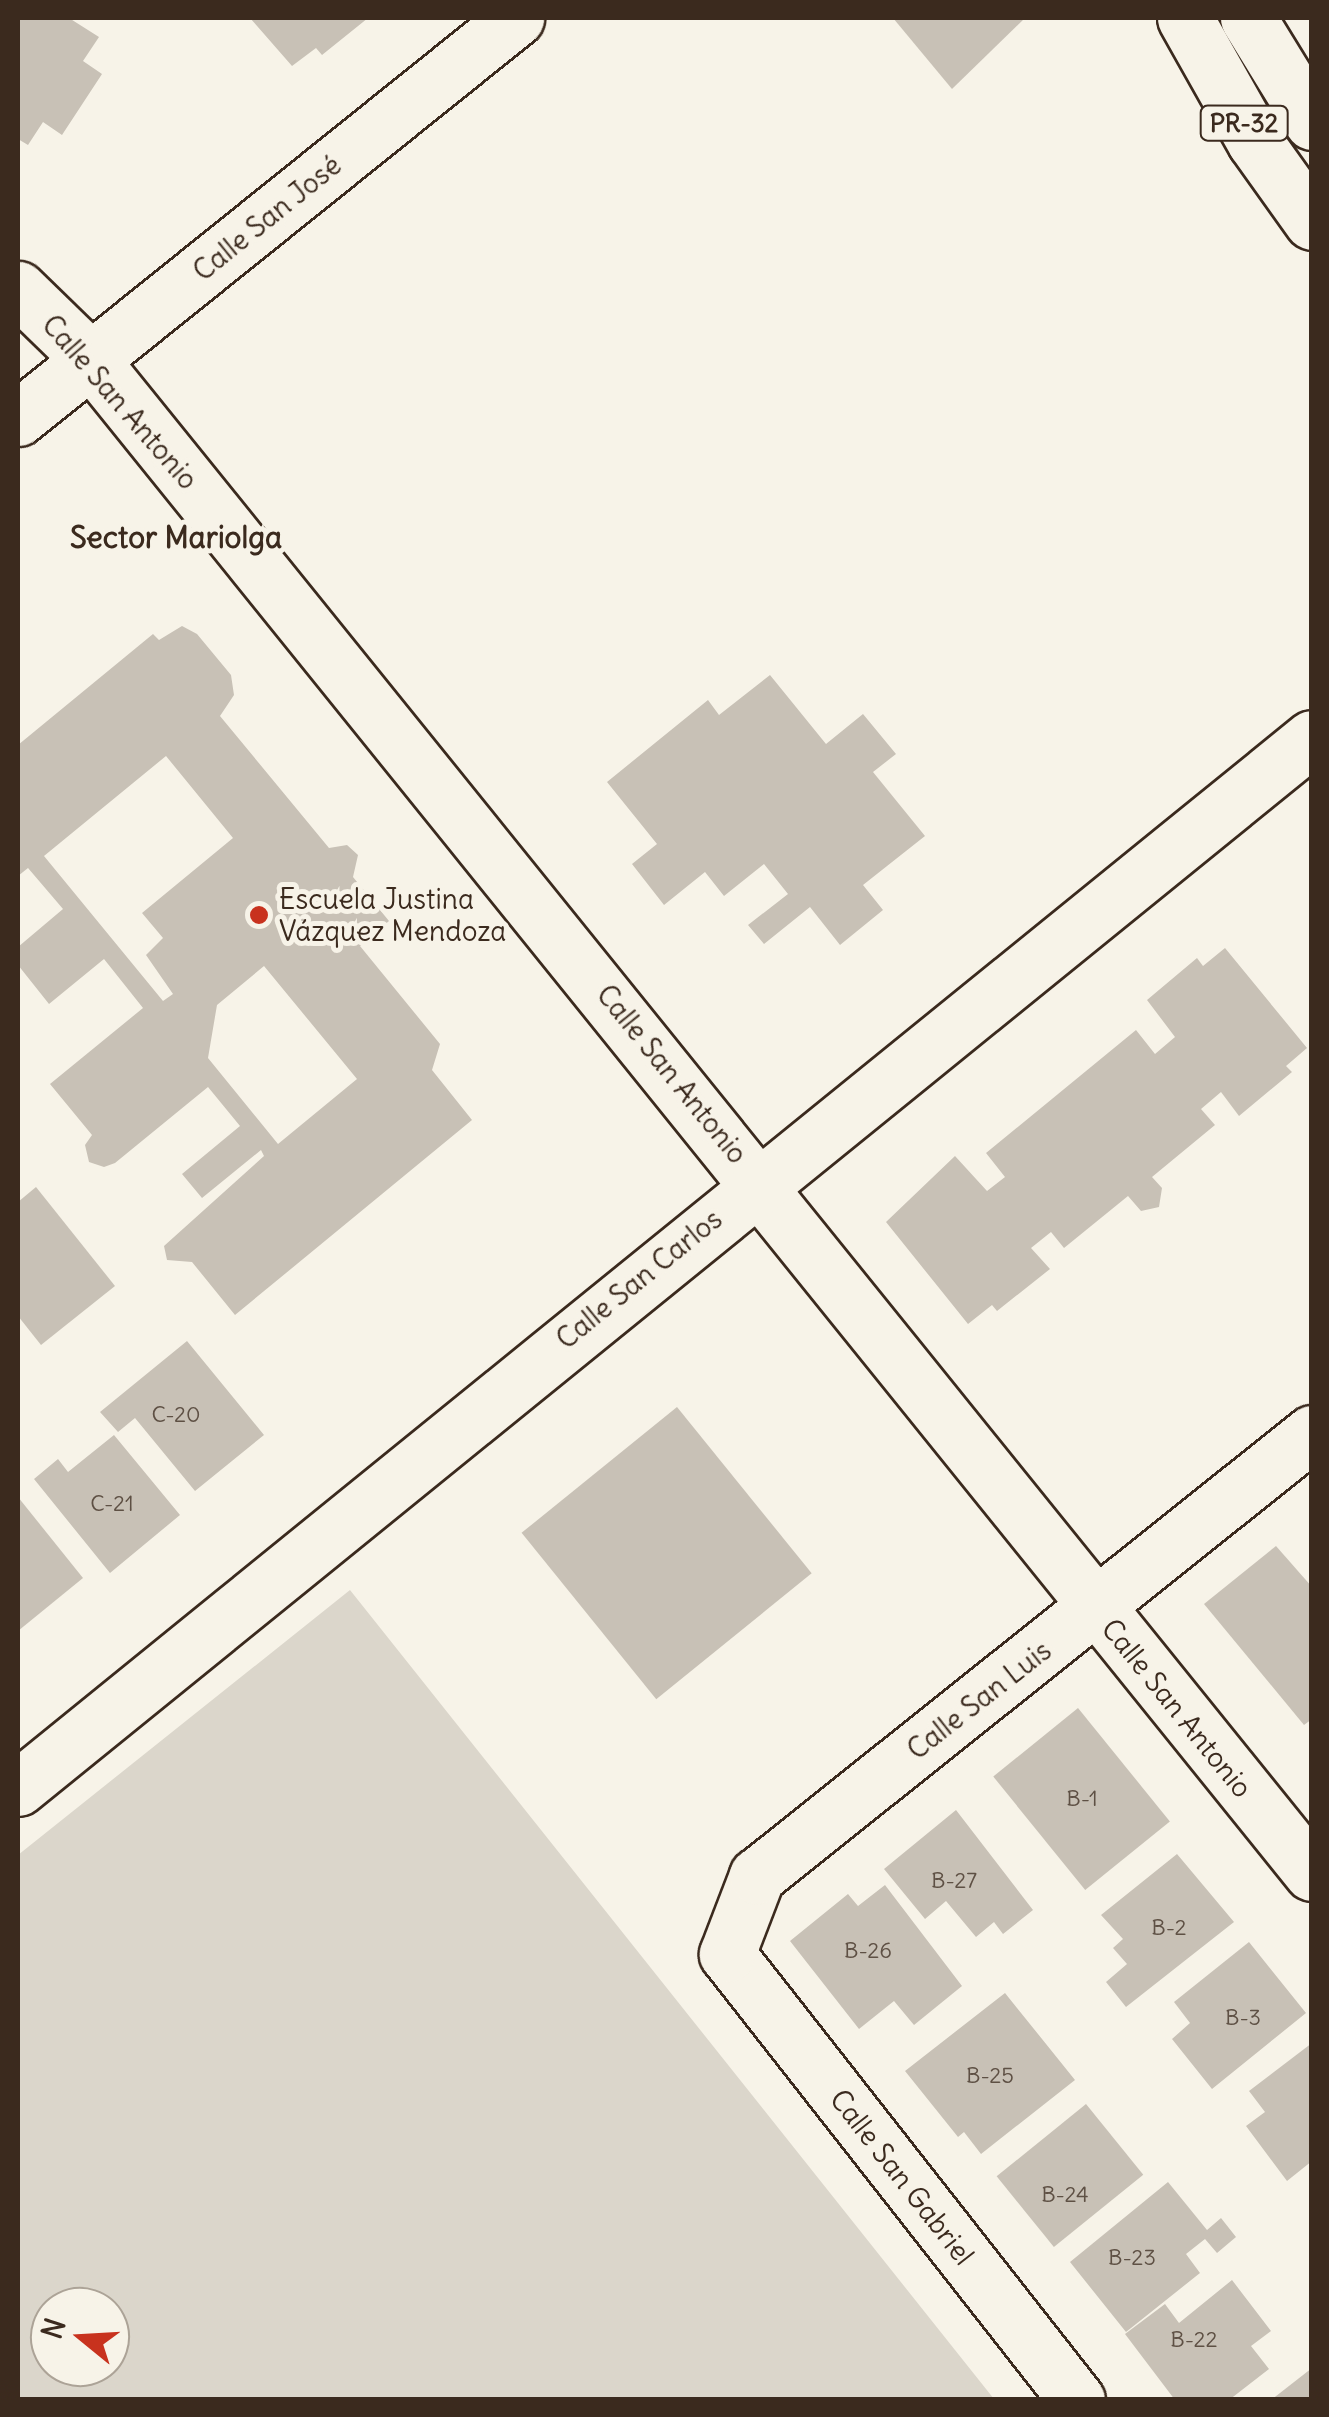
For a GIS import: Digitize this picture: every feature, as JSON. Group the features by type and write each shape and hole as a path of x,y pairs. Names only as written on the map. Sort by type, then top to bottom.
{"street":[{"name":"Calle San José","path":"18,418 516,18"},
{"name":"PR-32","path":"1186,18 1255,142 1312,222"},
{"name":"PR-32","path":"1248,18 1312,122"},
{"name":"Calle San Antonio","path":"18,289 91,360 759,1180 1094,1608 1312,1873"},
{"name":"Calle San Carlos","path":"18,1788 759,1180 1312,738"},
{"name":"Calle San Luis","path":"727,1954 757,1876 1312,1433"},
{"name":"Calle San Gabriel","path":"727,1954 1077,2400"}],"shaded area":[{"path":"350,1590 994,2399 18,2399 18,1855"}],"building":[{"path":"18,18 69,18 99,37 83,61 102,74 62,135 43,122 28,145 18,139"},
{"path":"250,18 368,18 322,55 316,48 292,66"},
{"path":"893,18 1025,18 952,89"},
{"path":"182,626 197,634 231,675 234,695 220,716 329,848 347,845 358,855 353,877 389,921 360,946 440,1044 432,1070 472,1120 235,1315 192,1262 167,1260 164,1246 264,1156 261,1150 202,1198 182,1174 240,1126 208,1087 115,1163 104,1167 89,1162 85,1145 92,1135 50,1084 143,1008 104,959 49,1004 18,965 18,947 63,909 28,868 18,876 18,745 153,634 159,640","holes":["166,756 233,838 142,913 163,938 146,955 173,994 163,1001 44,856","264,966 357,1079 278,1144 208,1058 217,1005"]},
{"path":"770,675 826,744 863,714 896,754 873,772 925,836 863,885 883,910 840,945 810,907 764,944 748,925 788,894 764,864 724,896 705,872 664,905 632,864 657,844 607,782 708,700 719,715"},
{"path":"1225,948 1307,1048 1286,1066 1292,1072 1239,1116 1221,1092 1201,1109 1215,1125 1152,1177 1162,1188 1159,1207 1141,1211 1128,1196 1064,1248 1051,1232 1031,1248 1050,1269 997,1311 992,1305 968,1324 886,1222 955,1156 987,1191 1005,1177 986,1153 1136,1030 1155,1054 1175,1037 1147,1000 1197,958 1203,966"},
{"path":"36,1187 115,1286 41,1345 18,1316 18,1202"},
{"path":"187,1341 264,1435 195,1491 135,1418 118,1432 100,1412"},
{"path":"677,1407 812,1573 656,1699 522,1533"},
{"path":"114,1435 180,1515 110,1573 34,1479 58,1459 68,1472"},
{"path":"18,1497 83,1578 18,1631"},
{"path":"1276,1546 1312,1587 1312,1719 1304,1725 1204,1604"},
{"path":"1078,1708 1170,1821 1085,1890 993,1777"},
{"path":"956,1810 1033,1910 1003,1934 994,1922 976,1937 946,1901 925,1919 884,1869"},
{"path":"1177,1854 1234,1922 1126,2007 1106,1982 1127,1964 1113,1948 1123,1939 1101,1915"},
{"path":"885,1885 962,1986 914,2025 894,2001 859,2029 790,1941 848,1894 858,1906"},
{"path":"1249,1942 1306,2013 1212,2089 1172,2039 1190,2023 1174,2002"},
{"path":"1005,1993 1075,2080 981,2154 964,2132 958,2137 905,2071"},
{"path":"1312,2043 1312,2161 1287,2181 1246,2126 1265,2112 1249,2091"},
{"path":"1086,2104 1143,2175 1054,2247 997,2176"},
{"path":"1168,2182 1207,2230 1221,2218 1236,2237 1217,2253 1205,2239 1186,2254 1200,2273 1126,2332 1070,2262"},
{"path":"1232,2280 1271,2331 1251,2346 1269,2369 1229,2400 1175,2400 1125,2334 1165,2304 1179,2323"},
{"path":"1312,2368 1312,2400 1271,2400"}],"place":[{"name":"Escuela Justina Vázquez Mendoza","path":"259,915"}],"district":[{"name":"Sector Mariolga","path":"176,537"}]}
